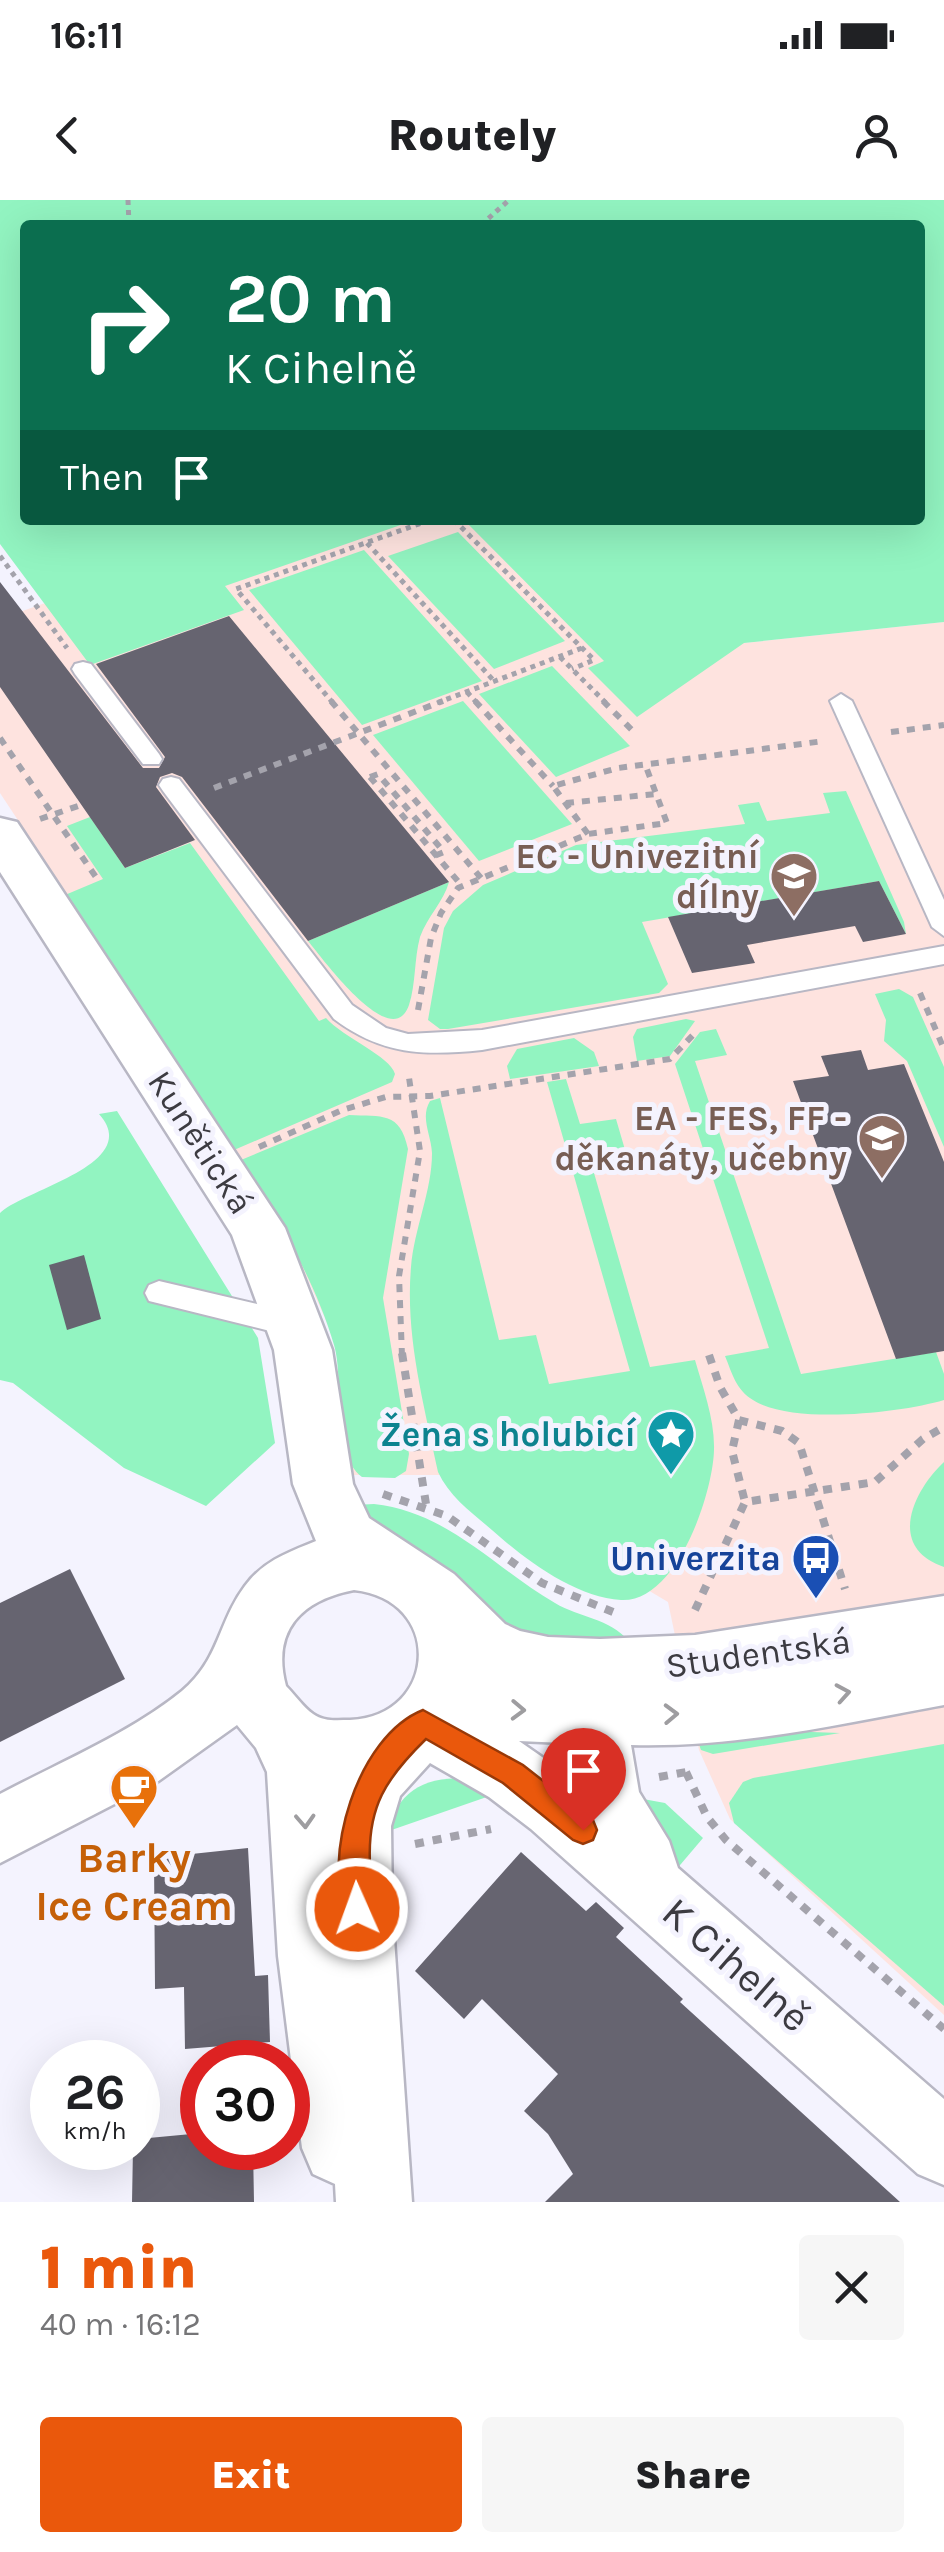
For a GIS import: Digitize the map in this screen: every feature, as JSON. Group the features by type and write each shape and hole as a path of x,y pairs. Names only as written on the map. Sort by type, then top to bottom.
{"street":[{"name":"Kunětická","path":"0,834 257,1228 297,1332 323,1484 319,1531 258,1626"},
{"name":"Kunětická","path":"323,1484 348,1538 416,1583 488,1649 583,1690"},
{"path":"0,1830 134,1759 218,1702 238,1674 258,1626 289,1584 318,1568 368,1562 416,1583 450,1627 454,1664 427,1718 372,1778 357,1826 357,1909 374,2202"},
{"name":"Studentská","path":"583,1690 696,1665 944,1625"},
{"path":"258,1626 254,1689 300,1772 314,1956 346,2202"},
{"name":"Studentská","path":"583,1690 669,1715 747,1709 944,1675"},
{"path":"134,1759 275,1723 316,1748 358,1752 378,1748 427,1718 583,1690 612,1811 663,1889 720,1948"},
{"name":"K Cihelně","path":"427,1718 513,1774 720,1948 944,2148"}],"lane":[{"path":"83,669 151,758"},
{"path":"841,701 944,927"},
{"path":"177,793 343,1012 373,1036 412,1044 482,1040 944,955"},
{"path":"159,1294 270,1319 297,1332"}],"path":[{"path":"487,220 509,200"},
{"path":"416,525 236,588 481,878"},
{"path":"459,525 594,660 572,669"},
{"path":"367,542 494,682"},
{"path":"0,556 83,669"},
{"path":"177,793 359,734 582,648"},
{"path":"560,657 634,732"},
{"path":"467,692 553,786 588,834"},
{"path":"553,786 645,764 944,725"},
{"path":"0,738 98,880"},
{"path":"426,1504 424,1468 402,1362 398,1311 400,1261 420,1159 408,1092 412,1044 431,938 440,913 462,886 588,834 667,824 645,764"},
{"path":"429,858 444,852 378,774 370,777 462,886"},
{"path":"566,804 656,794"},
{"path":"272,1142 374,1100 408,1092"},
{"path":"708,1355 720,1387 740,1420 782,1431 799,1444 847,1595"},
{"path":"687,1624 745,1502 732,1451 740,1420"},
{"path":"745,1502 875,1482 923,1439 944,1427"},
{"path":"323,1484 426,1504 459,1521 533,1578 564,1595 632,1617"},
{"path":"686,1772 707,1817 726,1840 944,2029"}],"shaded area":[{"path":"265,525 639,525 744,643 944,622 944,2015 730,1819 699,1750 668,1602 454,1475 349,1475 340,1352 280,1217 0,793 0,619"}],"green space":[{"path":"0,200 944,200 944,622 744,643 637,717 588,668 604,661 469,525 925,525 925,220 20,220 20,525 401,525 225,586 244,610 90,665 0,544"},
{"path":"458,532 565,641 494,669 388,556"},
{"path":"364,550 482,681 362,725 249,590"},
{"path":"552,666 630,746 556,777 479,694"},
{"path":"463,701 572,824 479,861 373,735"},
{"path":"846,791 906,934 879,881 642,922 668,984 659,993 448,1029 440,1029 428,1020 444,928 453,911 483,885 576,845 745,824 738,805 759,802 767,821 830,813 823,793"},
{"path":"90,817 125,868 190,843 319,1021 326,1018 385,1060 395,1074 392,1082 234,1150 65,895 103,879 67,826"},
{"path":"449,882 420,937 409,1005 400,1017 388,1018 357,997 308,941"},
{"path":"899,989 913,997 944,1067 944,1147 907,1061 884,1041 886,1020 875,994"},
{"path":"686,1019 695,1021 670,1056 637,1061 633,1037 637,1029"},
{"path":"716,1029 727,1055 695,1061 801,1374 936,1352 944,1374 944,1400 875,1412 793,1412 753,1400 732,1375 725,1356 769,1348 675,1064 700,1032"},
{"path":"574,1038 594,1052 599,1066 510,1079 507,1066 517,1049"},
{"path":"566,1079 580,1124 616,1119 628,1160 592,1166 650,1367 695,1360 714,1439 707,1492 675,1565 659,1584 641,1596 621,1600 589,1593 541,1568 450,1491 438,1472 413,1344 411,1267 432,1153 426,1114 430,1101 440,1098 499,1340 536,1335 549,1384 630,1371 547,1082"},
{"path":"117,1111 258,1338 275,1443 206,1506 124,1468 13,1383 0,1380 0,1213 94,1161 106,1147 109,1132 99,1114"},
{"path":"349,1115 395,1122 408,1149 383,1298 409,1454 406,1471 395,1478 362,1477 345,1451 337,1360 326,1321 294,1250 241,1160"},
{"path":"944,1462 944,1567 915,1547 911,1519 922,1488"},
{"path":"354,1505 400,1509 447,1529 532,1589 565,1608 613,1627 629,1641 533,1648 374,1536"},
{"path":"693,1728 840,1733 713,1754 701,1750"},
{"path":"944,1744 944,2006 734,1823 729,1803 743,1782 753,1778"},
{"path":"466,1778 504,1791 380,1834 413,1790 435,1781"},
{"path":"632,1797 665,1803 703,1838 675,1871"}],"building":[{"path":"0,582 143,768 159,768 165,757 96,664 229,616 449,882 308,941 182,777 172,773 160,777 156,787 195,840 125,868 0,687"},
{"path":"879,881 906,934 863,942 855,926 747,945 755,963 692,973 668,917"},
{"path":"861,1050 868,1070 904,1064 944,1162 944,1351 896,1359 793,1081 829,1076 821,1056"},
{"path":"84,1255 101,1319 67,1330 49,1265"},
{"path":"70,1569 125,1679 0,1742 0,1603"},
{"path":"248,1848 255,1976 268,1975 270,2040 185,2040 184,1987 155,1989 154,1858"},
{"path":"521,1852 586,1911 596,1902 624,1928 616,1937 683,1999 680,2002 900,2202 545,2202 573,2174 548,2134 524,2111 558,2074 482,1999 464,2019 415,1971"},
{"path":"180,2135 180,2170 253,2170 254,2202 132,2202 133,2170 160,2170 160,2137"}],"place":[{"name":"EC - Univezitní dílny","path":"794,918"},
{"name":"EA - FES, FF - děkanáty, učebny","path":"882,1180"},
{"name":"Žena s holubicí","path":"671,1476"},
{"name":"Univerzita","path":"816,1600"},
{"name":"Barky Ice Cream","path":"134,1830"}],"route":[{"path":"357,1909 355,1851 363,1799 384,1760 423,1723 513,1774 583,1830"}]}
